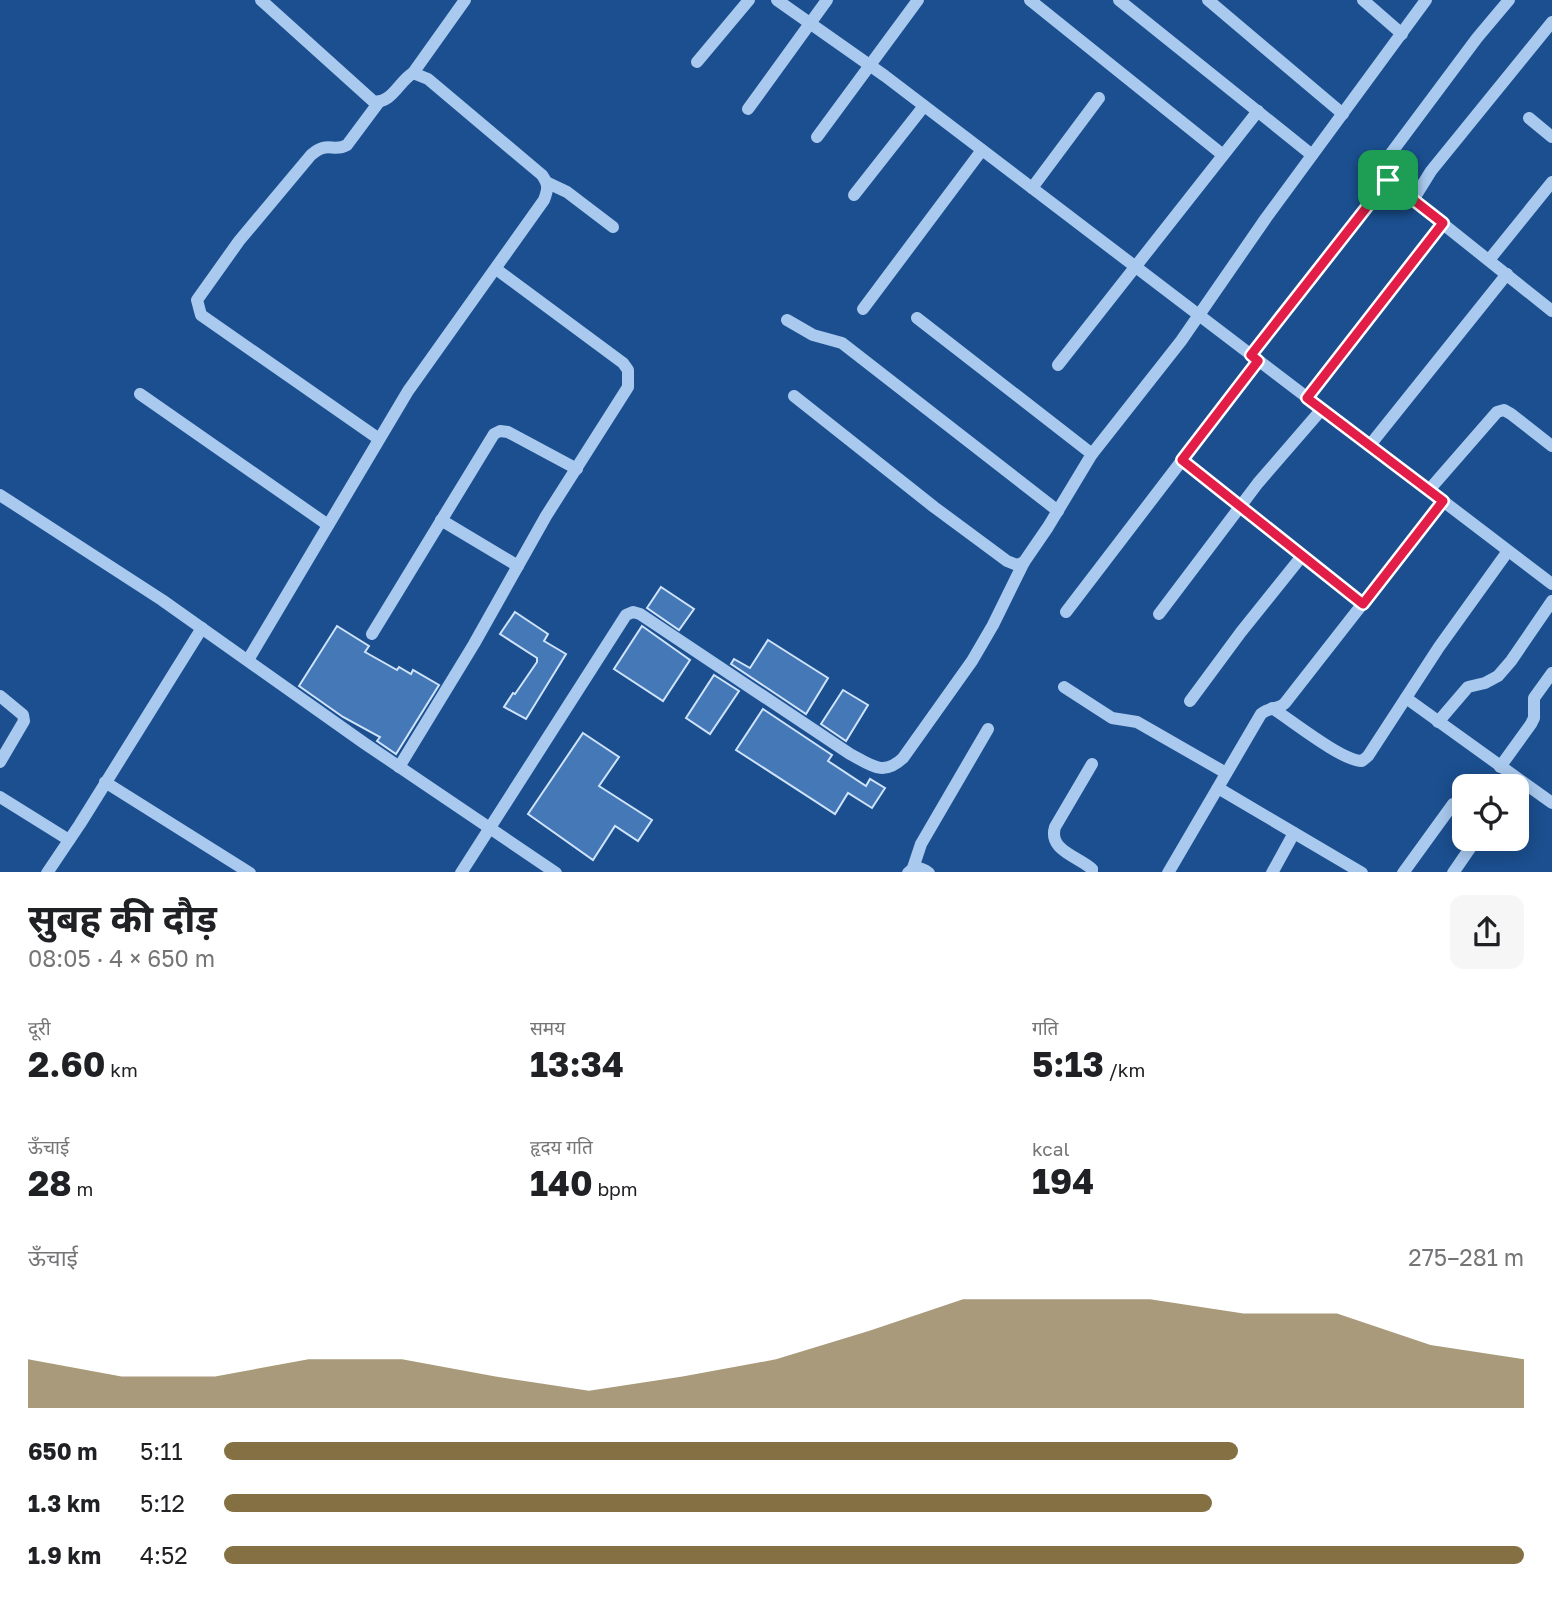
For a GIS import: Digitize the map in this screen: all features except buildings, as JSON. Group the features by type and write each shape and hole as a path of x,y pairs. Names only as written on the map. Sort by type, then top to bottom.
{"street":[{"path":"261,0 364,94 379,102"},
{"path":"379,439 201,315 197,300 239,241 311,155 326,146 341,148 347,145 379,102 386,100 406,77 413,73 464,0"},
{"path":"697,62 749,0"},
{"path":"777,0 982,149 1552,583"},
{"path":"748,109 827,0"},
{"path":"817,137 918,0"},
{"path":"1030,0 1223,155"},
{"path":"1119,0 1312,155"},
{"path":"1208,0 1343,114"},
{"path":"1363,0 1402,34"},
{"path":"462,872 626,615 633,612 640,614 850,754 876,768 886,769 903,758 972,661 1024,562 1092,454 1199,316 1312,155 1426,0"},
{"path":"1509,0 1380,168 1388,180 1552,311"},
{"path":"1413,200 1431,171 1552,22"},
{"path":"413,73 428,79 542,175 548,183 567,192 613,227"},
{"path":"1032,188 1099,98"},
{"path":"854,195 924,106"},
{"path":"1059,365 1258,111"},
{"path":"1529,118 1552,136"},
{"path":"863,309 982,149"},
{"path":"1066,612 1182,460 1388,180"},
{"path":"1489,260 1552,182"},
{"path":"248,660 408,391 544,200 548,183"},
{"path":"1307,398 1443,223"},
{"path":"399,767 474,645 546,516 628,387 628,370 607,351 496,269"},
{"path":"1370,445 1507,274"},
{"path":"917,318 1092,454"},
{"path":"787,320 813,335 842,343 1058,511"},
{"path":"140,394 328,525"},
{"path":"794,396 1007,561 1017,565 1024,562"},
{"path":"1159,614 1240,507 1322,409"},
{"path":"1429,490 1497,412 1504,410 1550,439"},
{"path":"372,634 494,434 500,431 522,439 576,469"},
{"path":"1182,460 1363,604"},
{"path":"0,495 202,628 399,767 555,872"},
{"path":"1169,872 1261,714 1272,708 1280,708 1285,703 1443,501"},
{"path":"441,520 518,566"},
{"path":"1272,708 1335,750 1354,761 1362,761 1508,551"},
{"path":"1190,701 1302,556"},
{"path":"1438,722 1468,687 1499,676 1552,601"},
{"path":"48,872 202,628"},
{"path":"1500,767 1531,724 1534,718 1534,698 1552,673"},
{"path":"1064,687 1112,718 1137,722 1226,773"},
{"path":"0,696 23,715 24,721 0,762"},
{"path":"1406,698 1507,774"},
{"path":"911,870 921,844 988,729"},
{"path":"1092,764 1052,836 1055,843 1087,864 1092,872"},
{"path":"105,782 248,872"},
{"path":"1218,788 1360,872"},
{"path":"1529,790 1552,803"},
{"path":"0,797 69,840"},
{"path":"1404,872 1452,805"},
{"path":"1273,872 1294,832"},
{"path":"1454,872 1468,851"},
{"path":"911,870 919,867 927,872"}],"route":[{"path":"1388,180 1443,223 1307,398 1443,501 1363,604 1182,460 1258,361 1251,355 1388,180"}]}
